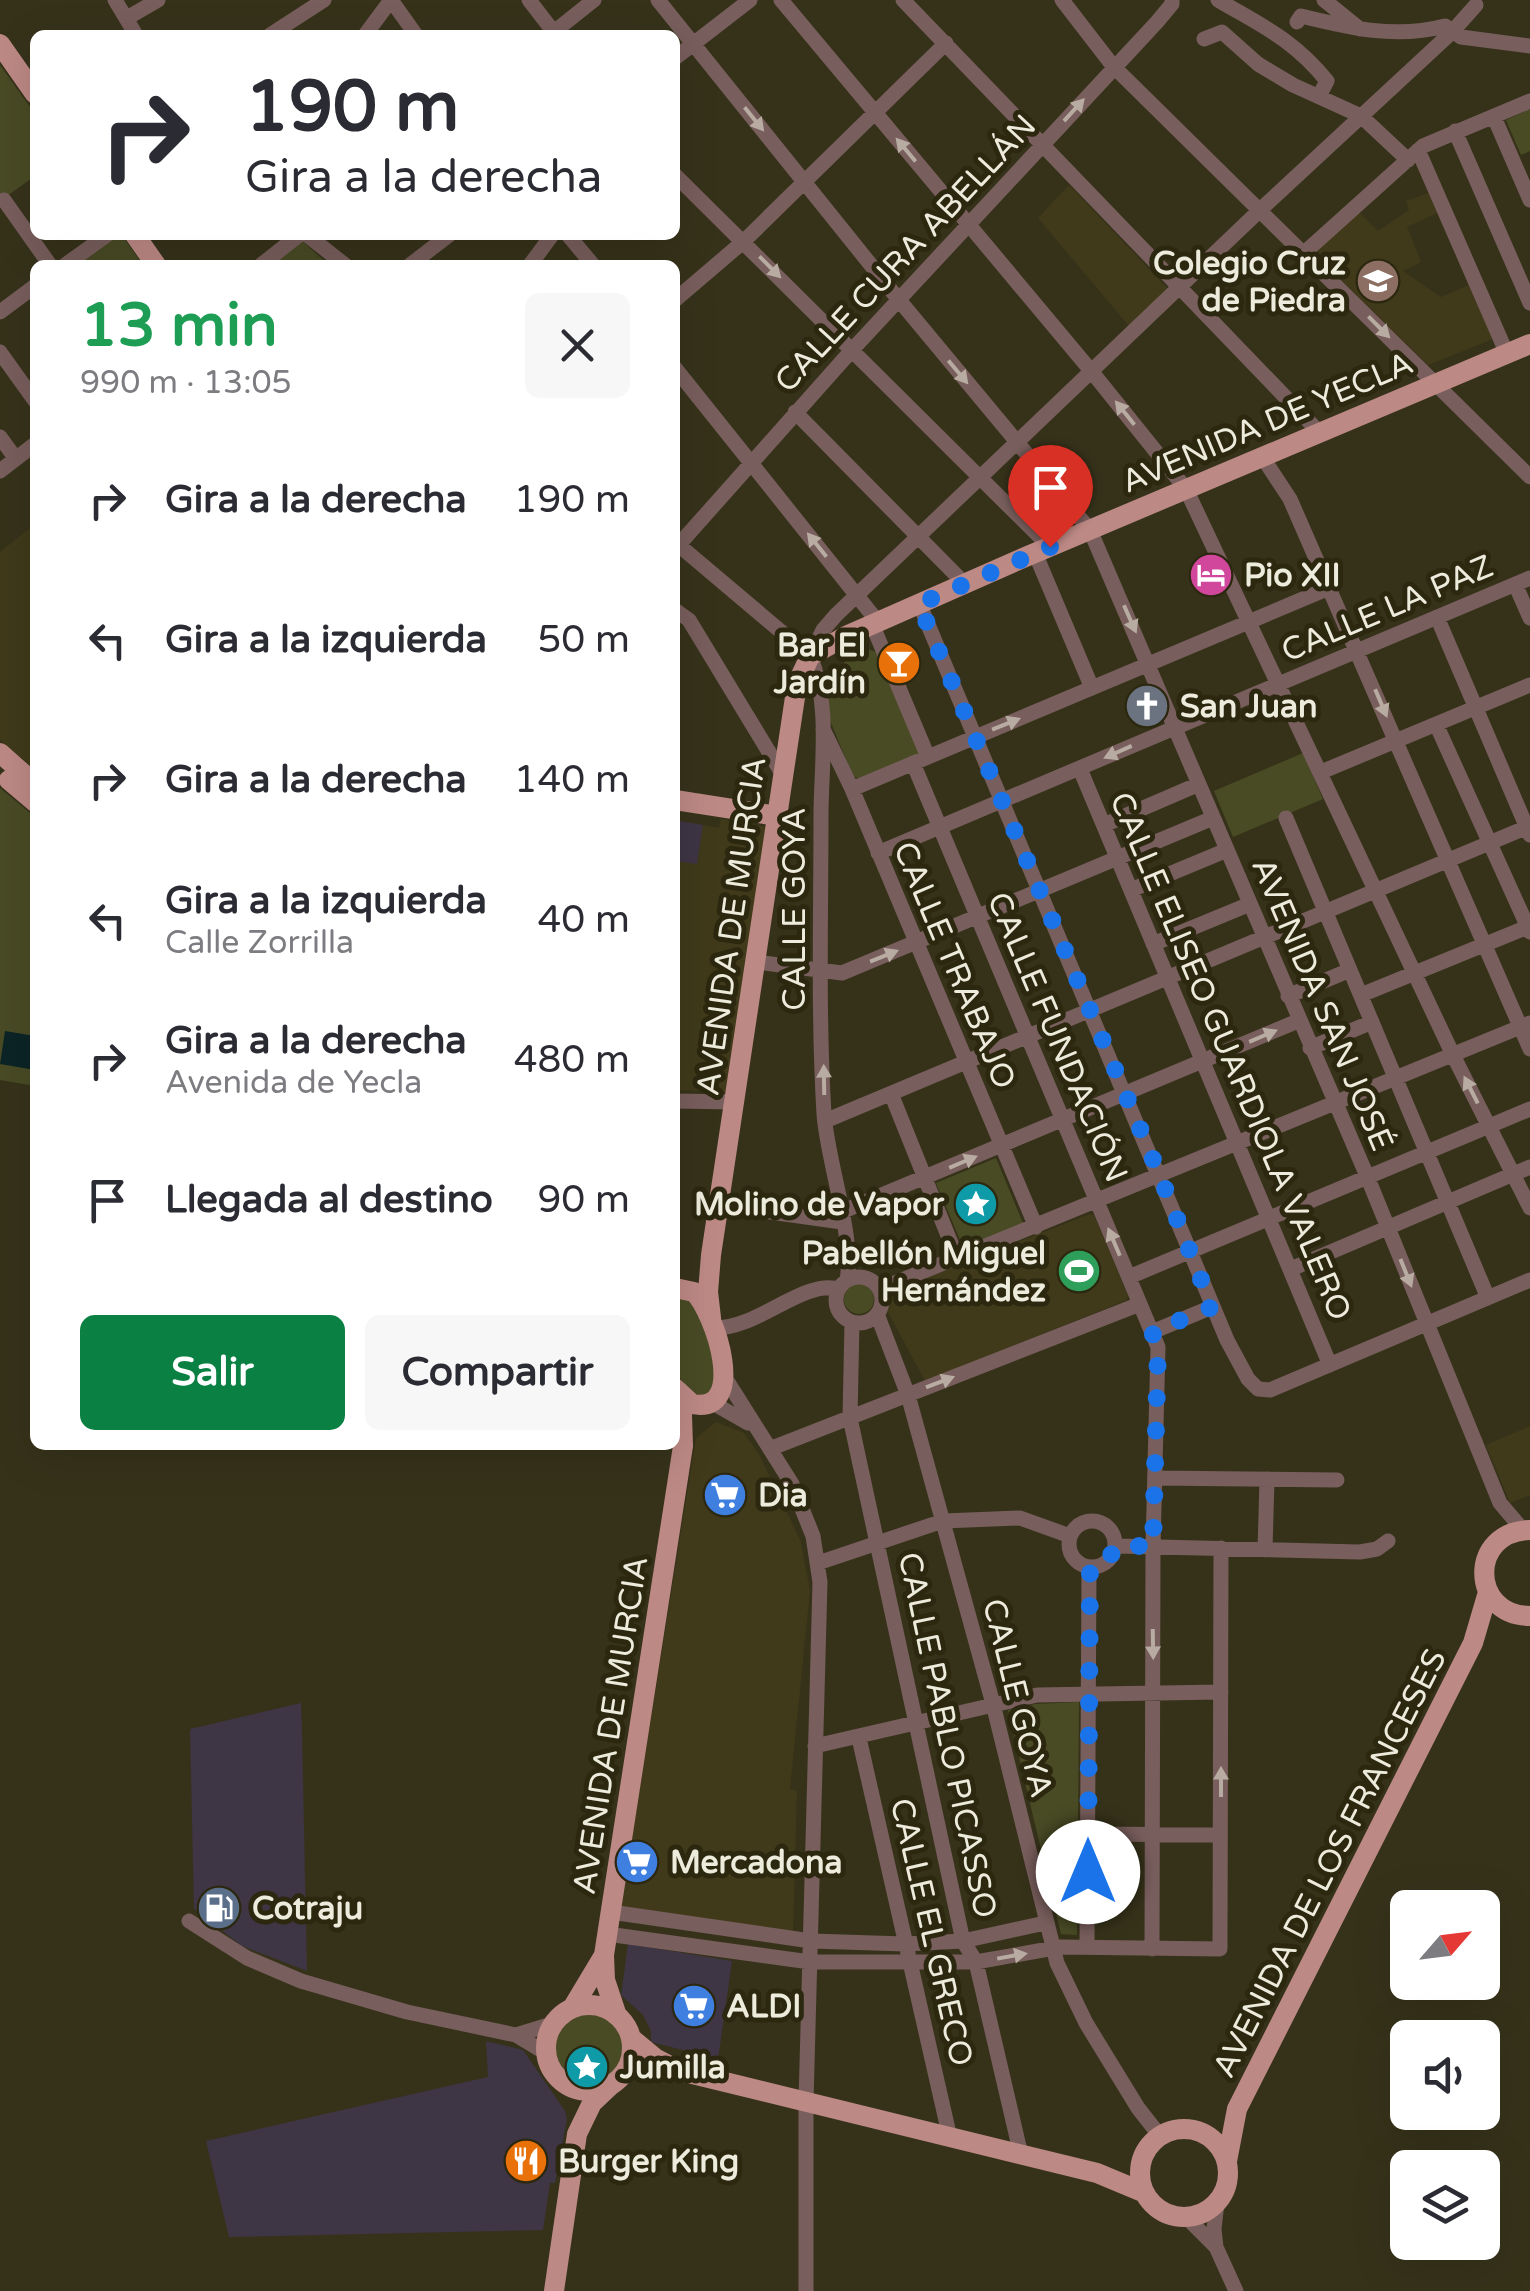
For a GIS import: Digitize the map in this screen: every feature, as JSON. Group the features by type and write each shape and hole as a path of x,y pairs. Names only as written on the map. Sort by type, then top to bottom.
{"main road":[{"path":"0,44 30,87"},
{"name":"AVENIDA DE YECLA","path":"810,656 875,623 1043,550 1530,344"},
{"name":"AVENIDA DE MURCIA","path":"724,1376 712,1323 711,1261 797,684 810,656"},
{"path":"0,753 30,780"},
{"path":"0,772 30,798"},
{"path":"680,801 777,816"},
{"path":"680,1287 711,1261"},
{"path":"680,1288 700,1298 712,1323"},
{"path":"683,1446 692,1422 720,1394 724,1376"},
{"path":"680,1392 692,1404 709,1403"},
{"path":"680,1407 683,1446"},
{"name":"AVENIDA DE MURCIA","path":"616,2013 606,1980 606,1944 683,1446"},
{"path":"1498,1541 1527,1530"},
{"name":"AVENIDA DE LOS FRANCESES","path":"1227,2161 1238,2109 1473,1643 1488,1592 1484,1565 1498,1541"},
{"path":"1488,1592 1495,1602 1526,1617"},
{"path":"1473,1643 1496,1625 1526,1617"},
{"name":"AVENIDA DE MURCIA","path":"573,2007 606,1944"},
{"path":"577,2134 570,2102 546,2053 552,2024 573,2007 587,2004 616,2013 632,2038 655,2058 680,2071 1097,2173 1145,2193 1162,2211 1186,2217 1197,2216 1217,2203 1227,2183 1227,2161 1216,2142 1197,2131 1172,2130 1160,2136 1142,2160 1145,2193"},
{"path":"554,2291 577,2134 592,2104 615,2082 632,2052 632,2038"},
{"path":"556,2076 581,2090 644,2072 680,2071"},
{"path":"1197,2131 1238,2109"},
{"path":"1097,2173 1120,2171 1142,2160"}],"street":[{"path":"116,0 133,30"},
{"path":"127,18 158,0"},
{"path":"278,30 324,0"},
{"path":"369,30 391,0 412,30"},
{"path":"529,0 550,30"},
{"path":"558,30 594,0"},
{"name":"AVENIDA SAN JOSÉ","path":"658,0 1090,530 1367,1176 1500,1503 1527,1530"},
{"path":"680,54 750,0"},
{"path":"781,0 1186,489 1453,1055 1530,1208"},
{"path":"904,0 1319,432"},
{"path":"1062,0 1113,66 1528,472"},
{"name":"CALLE CURA ABELLÁN","path":"680,541 1157,22 1172,0"},
{"path":"1218,0 1260,22 1306,55 1327,81 1319,96"},
{"path":"1324,0 1363,32"},
{"path":"680,548 810,656 823,630 857,594 1452,32 1476,5"},
{"path":"1297,22 1301,16 1363,32 1410,32 1445,26 1461,38 1530,46"},
{"path":"1204,38 1222,32 1258,64 1293,85 1362,116 1413,155 1507,354"},
{"path":"680,296 744,242 946,43"},
{"path":"1304,253 1413,155 1483,118 1530,101"},
{"path":"1494,117 1523,164 1530,200"},
{"path":"1455,132 1530,303"},
{"path":"680,179 982,476 1043,550 1092,688"},
{"path":"4,200 30,237"},
{"path":"72,260 100,240"},
{"path":"267,260 293,240"},
{"path":"313,240 339,260"},
{"path":"416,260 442,240"},
{"path":"572,240 588,260"},
{"path":"0,312 30,290"},
{"path":"0,352 30,395"},
{"name":"CALLE FUNDACIÓN","path":"680,374 857,594 875,623 940,828 1158,1347 1153,1546 1152,1949"},
{"path":"795,412 965,584"},
{"path":"0,437 16,459"},
{"path":"0,471 30,448"},
{"path":"1263,458 1290,499 1358,649 1446,861 1525,1025 1530,1048"},
{"path":"1523,581 1530,618"},
{"name":"CALLE LA PAZ","path":"878,853 1523,581"},
{"path":"852,789 1330,588"},
{"path":"919,604 1212,1307 1241,1369 1258,1389 1270,1390 1530,1280"},
{"path":"680,614 688,620 783,775"},
{"path":"825,1121 1529,829 1436,617"},
{"name":"CALLE GOYA","path":"810,656 818,681 822,726 820,970 825,1121 849,1270 842,1285"},
{"path":"1320,772 1530,686"},
{"path":"1361,994 1529,928 1436,724"},
{"name":"CALLE TRABAJO","path":"822,726 1036,1227"},
{"name":"CALLE ELISEO GUARDIOLA VALERO","path":"1080,769 1330,1365"},
{"path":"1104,825 1199,784"},
{"path":"756,962 842,974 1213,818"},
{"path":"1286,818 1488,1298"},
{"path":"1131,890 1227,850"},
{"path":"1154,944 1250,904"},
{"path":"1288,996 1350,970"},
{"path":"720,1205 842,1217 924,1178 1298,1021"},
{"path":"1310,1048 1372,1022"},
{"path":"880,1289 1525,1025"},
{"path":"892,1096 957,1258"},
{"path":"680,1101 736,1102"},
{"path":"1129,1277 1530,1109"},
{"path":"1291,1269 1530,1166"},
{"path":"712,1323 740,1326 820,1287 865,1277 880,1289 882,1303 877,1314 863,1322 852,1322 838,1310 842,1285"},
{"path":"772,1448 1140,1304"},
{"path":"1152,1332 1212,1307"},
{"name":"CALLE GOYA","path":"877,1314 908,1395 993,1704 1052,1948 1086,2023 1138,2108 1160,2136"},
{"name":"CALLE PABLO PICASSO","path":"852,1322 850,1418 963,1942 976,1962 1022,2155"},
{"path":"724,1376 772,1448 804,1509 818,1563 806,2102 806,2291"},
{"path":"709,1403 760,1432"},
{"path":"1155,1478 1337,1480"},
{"path":"1266,1550 1267,1479"},
{"name":"AVENIDA SAN JOSÉ","path":"1498,1541 1500,1503"},
{"path":"818,1563 942,1522 1020,1518 1070,1536"},
{"path":"1097,1521 1111,1530 1116,1546 1107,1562 1090,1568 1070,1553 1070,1536 1080,1523 1097,1521"},
{"path":"1116,1546 1360,1552 1377,1549 1388,1541"},
{"path":"606,1944 810,1962 976,1962 1052,1948 1220,1949 1221,1548"},
{"path":"1088,1947 1090,1568"},
{"path":"814,1746 1037,1695 1221,1692"},
{"name":"CALLE EL GRECO","path":"859,1738 950,2138"},
{"path":"1088,1834 1220,1836"},
{"path":"611,1912 811,1941 905,1944 963,1942 1045,1923"},
{"path":"189,1920 247,1958 301,1981 407,2012 516,2035 546,2053"},
{"path":"516,2035 552,2024"},
{"path":"1217,2203 1216,2247 1236,2291"},
{"path":"1186,2217 1216,2247"}],"shaded area":[{"path":"1069,185 1168,289 1129,326 1038,218"},
{"name":"Colegio Cruz de Piedra","path":"1429,193 1437,213 1407,227 1421,262 1403,271 1441,297 1469,285 1493,339 1428,365 1319,258 1318,247 1358,211 1378,231 1409,210 1406,201"},
{"path":"30,528 30,766 0,740 0,552"},
{"path":"721,819 768,827 726,1092 680,1090 680,862 697,864 703,825 719,828"},
{"path":"680,821 703,825 697,865 680,862"},
{"path":"1094,1215 1127,1300 925,1381 887,1310 889,1292"},
{"path":"716,1422 744,1433 760,1456 801,1542 810,1591 790,1789 797,1791 793,1932 621,1906 696,1438"},
{"path":"1530,1426 1530,1495 1510,1503 1486,1445"},
{"path":"301,1703 307,1971 242,1946 194,1909 190,1729"},
{"name":"ALDI","path":"628,1944 732,1961 718,2059 651,2042 651,2031 643,2015 621,1995"},
{"path":"486,2041 523,2050 565,2111 567,2119 555,2183 550,2183 543,2230 229,2237 206,2141 488,2077"}],"green space":[{"path":"0,65 30,107 30,180 0,201"},
{"path":"1530,109 1530,151 1521,155 1506,120"},
{"path":"108,240 125,240 139,260 83,260"},
{"path":"302,241 323,260 277,260"},
{"path":"859,646 879,653 919,754 860,779 853,776 824,706 825,685"},
{"path":"1303,753 1323,799 1233,837 1214,791"},
{"path":"0,788 30,813 30,1085 0,1080"},
{"path":"996,1158 1023,1223 963,1247 936,1183"},
{"path":"859,1284 870,1288 874,1299 870,1310 859,1314 848,1310 844,1299 848,1288"},
{"path":"680,1294 684,1294 706,1326 717,1381 709,1396 690,1395 680,1378"},
{"path":"1079,1702 1077,1935 1061,1934 1008,1710"},
{"path":"589,2012 614,2023 625,2048 614,2073 589,2084 564,2073 553,2048 564,2023"}],"water":[{"path":"5,1031 30,1035 30,1069 0,1064"}],"place":[{"name":"Colegio Cruz de Piedra","path":"1378,281"},
{"name":"Pio XII","path":"1211,575"},
{"name":"Bar El Jardín","path":"899,663"},
{"name":"San Juan","path":"1147,706"},
{"name":"Molino de Vapor","path":"976,1204"},
{"name":"Pabellón Miguel Hernández","path":"1079,1271"},
{"name":"Dia","path":"725,1495"},
{"name":"Mercadona","path":"637,1862"},
{"name":"Cotraju","path":"219,1908"},
{"name":"ALDI","path":"694,2006"},
{"name":"Jumilla","path":"587,2067"},
{"name":"Burger King","path":"526,2161"}],"route":[{"path":"1050,547 919,604 1212,1307 1152,1332 1158,1347 1153,1546 1116,1546 1107,1562 1090,1568 1088,1872"}]}
